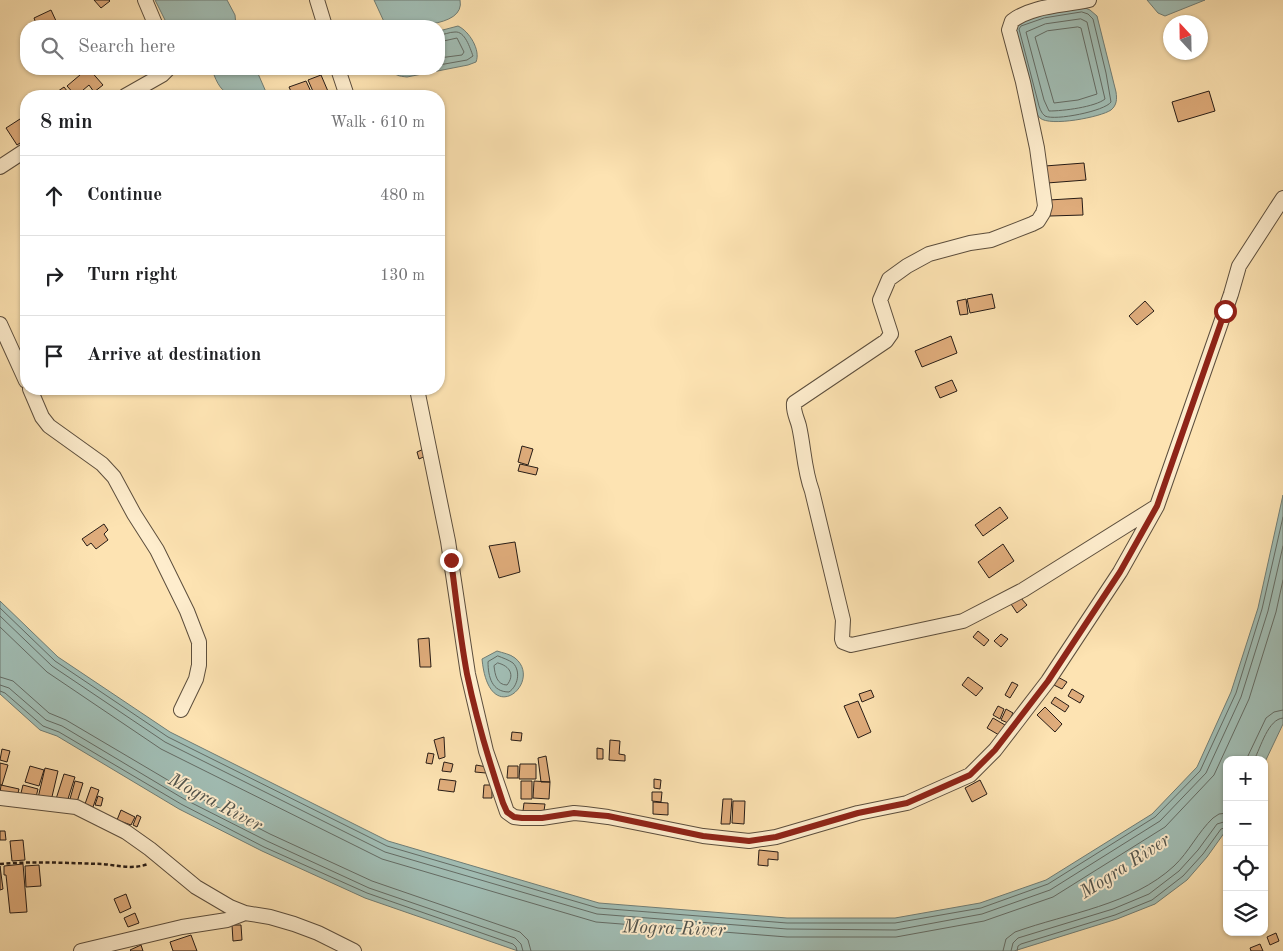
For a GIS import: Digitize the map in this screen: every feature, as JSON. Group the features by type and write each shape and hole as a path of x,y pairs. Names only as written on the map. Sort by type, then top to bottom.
{"street":[{"path":"146,0 154,20"},
{"path":"317,0 323,20"},
{"path":"1089,0 1060,4 1027,13 1012,22 1009,30 1023,82 1037,148 1045,206 1038,221 991,240 970,243 929,254 889,279 880,300 891,334 886,341 794,403 794,409 799,426 807,478 812,491 843,620 842,638 843,642 851,646 963,621 1023,590 1157,506"},
{"path":"136,90 162,75"},
{"path":"340,75 345,90"},
{"path":"0,166 20,154"},
{"path":"418,395 448,541 468,674 486,750 507,812 514,817 522,818 542,818 574,813 608,816 703,836 749,841 776,837 858,813 907,803 970,775 995,750 1048,681 1120,572 1157,506 1239,266 1283,198"},
{"path":"0,324 20,368"},
{"path":"33,395 42,417 49,426 102,464 114,476 157,550 187,611 200,642 199,665 196,680 181,710"},
{"path":"0,798 76,807 126,832 196,887 230,907 245,913 270,917 294,924 318,933 354,951"},
{"path":"81,951 182,927 227,920 245,913"}],"path":[{"path":"0,864 74,863 122,867 140,866 161,858"}],"water":[{"path":"155,0 227,0 235,15 235,20 165,20"},
{"path":"374,0 460,0 459,9 453,16 445,20 383,20"},
{"path":"1147,0 1205,0 1168,15 1158,13"},
{"path":"1083,7 1097,16 1116,92 1115,104 1111,110 1105,113 1087,118 1054,122 1046,121 1040,118 1032,102 1015,26 1042,13"},
{"path":"458,26 470,36 477,52 476,62 445,70 445,29"},
{"path":"214,75 259,75 265,90 223,90"},
{"path":"398,75 417,75 407,77"},
{"name":"Mogra River","path":"1283,495 1283,724 1268,756 1223,756 1223,835 1187,880 1155,904 1117,919 1014,951 518,951 365,898 262,851 179,809 57,736 40,730 0,694 0,601 58,657 170,732 388,841 599,903 787,918 895,918 980,903 1046,880 1152,814 1197,767 1231,692 1258,608"},
{"path":"497,651 515,658 522,668 523,678 519,688 512,694 503,697 494,693 487,681 482,659"}],"building":[{"path":"94,0 109,0 110,1 101,8"},
{"path":"51,10 56,20 35,20 34,18"},
{"path":"80,75 94,75 103,85 97,90 93,90 89,85 83,90 71,90 67,86"},
{"path":"321,75 327,90 312,90 308,80"},
{"path":"306,81 310,90 290,90 289,87"},
{"path":"1209,91 1215,111 1178,122 1172,102"},
{"path":"20,119 20,143 17,145 6,128"},
{"path":"1084,163 1086,180 1047,183 1045,166"},
{"path":"1082,198 1083,215 1050,216 1049,200"},
{"path":"992,294 995,308 970,313 967,299"},
{"path":"966,299 968,314 960,315 957,301"},
{"path":"1145,301 1154,311 1137,325 1129,316"},
{"path":"951,336 957,353 922,367 915,351"},
{"path":"952,380 957,391 940,398 935,387"},
{"path":"522,446 533,449 528,465 518,462"},
{"path":"426,448 428,455 419,459 417,452"},
{"path":"520,464 538,468 536,475 518,471"},
{"path":"1000,507 1008,518 983,536 975,525"},
{"path":"104,524 108,530 104,534 108,540 96,549 91,543 87,546 82,539"},
{"path":"515,542 520,572 499,578 489,546"},
{"path":"1003,544 1014,561 989,578 978,562"},
{"path":"1020,597 1027,605 1017,613 1011,604"},
{"path":"978,631 989,640 984,646 973,637"},
{"path":"1001,634 1008,639 1001,647 994,641"},
{"path":"429,638 431,667 420,667 418,639"},
{"path":"1054,675 1067,682 1062,689 1050,683"},
{"path":"968,677 983,688 976,696 962,685"},
{"path":"1012,682 1018,685 1010,698 1005,695"},
{"path":"1072,689 1084,696 1080,703 1068,696"},
{"path":"871,690 874,697 862,702 859,694"},
{"path":"1055,697 1069,706 1065,712 1051,703"},
{"path":"858,701 871,732 858,738 844,706"},
{"path":"998,706 1004,709 1000,719 993,715"},
{"path":"1045,707 1062,724 1055,732 1037,715"},
{"path":"1006,709 1013,713 1008,723 1001,720"},
{"path":"993,718 1005,725 999,735 987,728"},
{"path":"512,732 522,733 521,741 511,740"},
{"path":"444,737 445,757 439,759 434,740"},
{"path":"610,740 620,741 619,754 625,755 625,761 609,760"},
{"path":"597,748 603,749 603,759 597,759"},
{"path":"2,749 10,751 7,762 0,760"},
{"path":"428,753 434,754 432,764 426,763"},
{"path":"546,756 550,782 541,782 538,758"},
{"path":"444,762 453,764 451,772 442,771"},
{"path":"0,763 8,765 2,785 0,785"},
{"path":"520,764 536,764 536,779 519,779"},
{"path":"476,765 487,767 486,773 475,772"},
{"path":"30,766 44,770 39,786 25,782"},
{"path":"508,766 518,766 518,778 507,778"},
{"path":"45,768 58,771 51,801 38,798"},
{"path":"64,774 75,777 67,802 56,799"},
{"path":"440,779 456,781 454,792 438,790"},
{"path":"654,779 661,780 660,789 654,788"},
{"path":"980,780 987,794 972,802 965,788"},
{"path":"75,781 83,783 77,802 70,799"},
{"path":"521,781 532,781 532,799 521,799"},
{"path":"534,781 550,782 549,799 533,798"},
{"path":"1,785 19,789 17,797 0,793"},
{"path":"23,785 38,789 36,797 21,793"},
{"path":"484,785 492,785 492,798 483,798"},
{"path":"91,787 99,790 93,807 85,804"},
{"path":"652,792 662,792 661,802 652,801"},
{"path":"98,796 103,798 101,806 95,805"},
{"path":"723,799 732,799 730,824 721,824"},
{"path":"733,801 745,801 744,824 732,823"},
{"path":"653,802 668,803 668,815 653,814"},
{"path":"524,803 545,804 544,811 523,811"},
{"path":"121,810 135,817 131,825 117,820"},
{"path":"137,815 141,817 137,827 133,825"},
{"path":"0,831 5,831 6,840 0,840"},
{"path":"23,840 25,860 12,861 10,841"},
{"path":"759,850 778,852 778,860 768,859 768,866 758,865"},
{"path":"23,864 27,912 10,913 4,866"},
{"path":"39,865 41,886 26,887 25,866"},
{"path":"0,866 3,889 0,890"},
{"path":"126,894 131,908 120,913 114,899"},
{"path":"135,913 139,923 128,927 124,918"},
{"path":"232,925 241,925 242,940 233,941"},
{"path":"1276,933 1279,941 1270,945 1267,937"},
{"path":"191,935 197,951 173,951 170,942"},
{"path":"1260,944 1263,951 1251,951 1250,948"},
{"path":"141,945 143,951 130,950"}],"route":[{"path":"451,560 468,674 486,750 503,803 507,812 514,817 542,818 574,813 608,816 703,836 749,841 795,833 858,813 907,803 970,775 995,750 1048,681 1120,572 1157,506 1225,311"}]}
